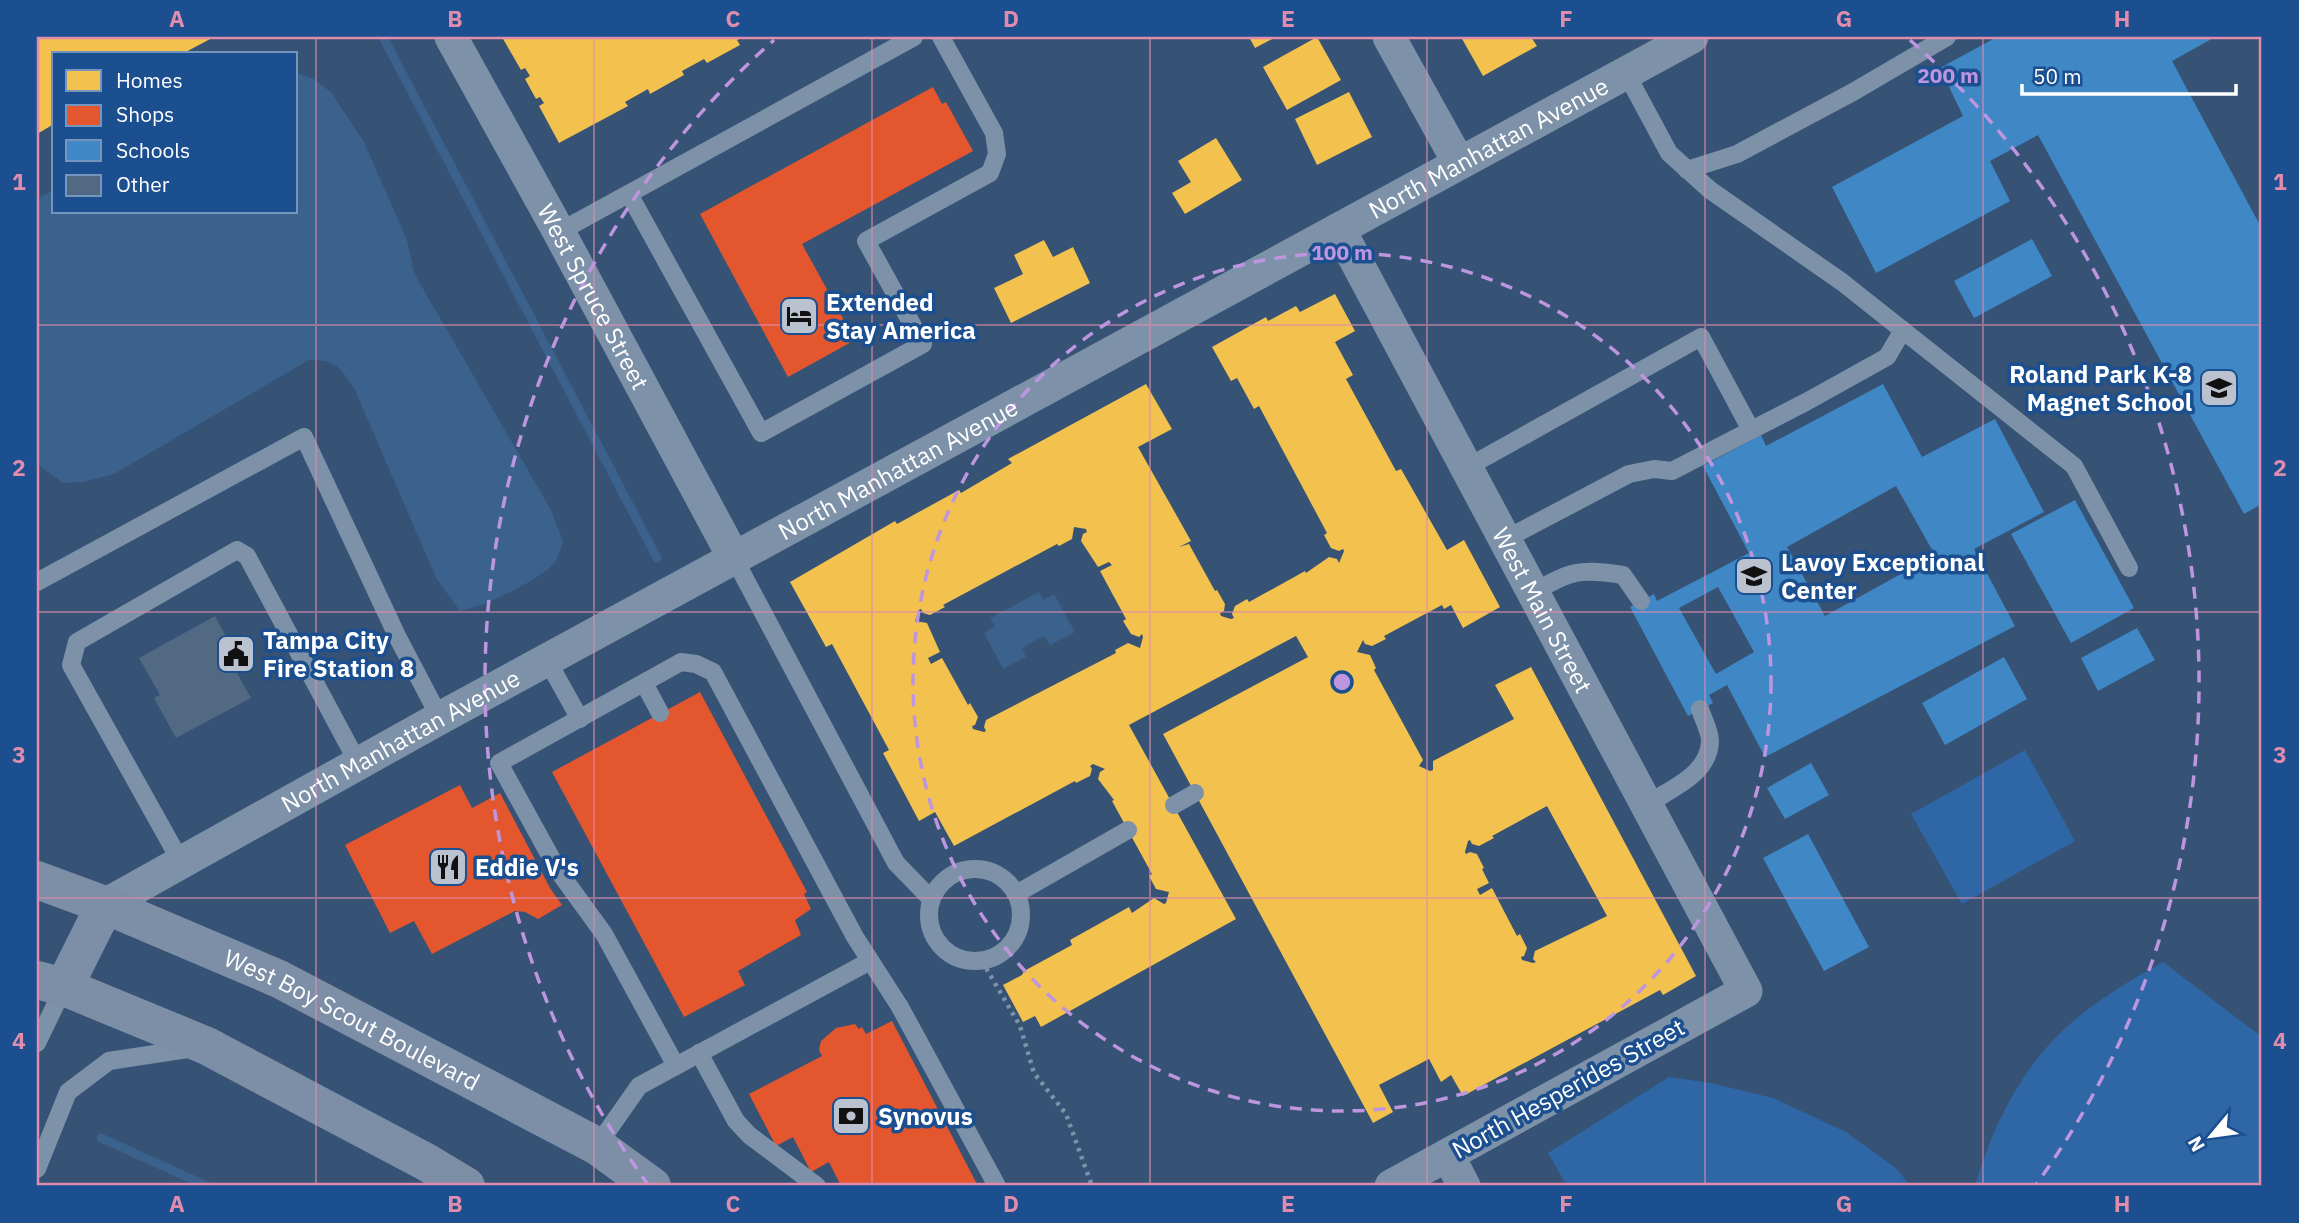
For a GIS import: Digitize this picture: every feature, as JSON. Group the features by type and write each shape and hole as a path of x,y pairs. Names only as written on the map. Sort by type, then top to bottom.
{"main road":[{"name":"West Boy Scout Boulevard","path":"37,880 105,905 279,979 597,1146 652,1186"},
{"path":"105,905 50,983 207,1046 466,1186"}],"street":[{"name":"West Spruce Street","path":"451,37 734,558"},
{"path":"1389,37 1459,163"},
{"name":"North Manhattan Avenue","path":"105,905 440,718 1692,37"},
{"name":"West Main Street","path":"1339,229 1504,540 1545,586 1646,805 1745,991"},
{"name":"North Hesperides Street","path":"1391,1186 1745,991"},
{"path":"1448,1155 1464,1186"}],"lane":[{"path":"559,232 914,37"},
{"path":"629,194 761,433 923,344 866,241 990,173 998,154 994,133 941,37"},
{"path":"1688,170 1737,154 1853,92 1947,37"},
{"path":"1626,73 1669,153 1710,190 1842,282 2074,466 2129,568"},
{"path":"1504,540 1629,474 1654,469 1672,471 1806,402 1887,357 1903,330"},
{"path":"1466,468 1701,337 1751,430"},
{"path":"37,582 304,437 398,638 440,718"},
{"path":"181,862 71,664 77,642 237,550 247,556 358,763"},
{"path":"734,558 896,863 931,899"},
{"path":"1545,586 1570,572 1595,571 1623,575 1641,601"},
{"path":"547,660 580,719"},
{"path":"676,1066 604,934 559,872 499,763 681,662 696,664 713,672 855,937 900,1007 997,1186"},
{"path":"644,683 660,713"},
{"path":"1646,805 1697,772 1707,757 1710,739 1700,709"},
{"path":"1174,805 1195,793"},
{"path":"1016,894 1128,830"},
{"path":"962,870 990,871 1002,878 1016,894 1021,917 1018,933 1010,946 997,956 982,961 966,961 951,955 939,945 931,930 928,914 931,899 938,886 949,876 962,870"},
{"path":"597,1146 639,1086 870,961"},
{"path":"37,1042 50,983"},
{"path":"37,1169 68,1092 109,1061 207,1046"},
{"path":"699,1053 736,1121 749,1135 817,1186"}],"path":[{"path":"982,961 1020,1026 1034,1073 1066,1114 1092,1186"}],"shaded area":[{"path":"298,74 312,78 331,92 364,142 407,240 414,273 551,510 563,541 555,562 538,576 510,592 460,611 436,578 355,390 337,367 326,362 309,360 114,474 83,482 63,483 37,464 37,199 52,191 52,214 298,214"},
{"path":"1039,592 1043,600 1054,594 1075,632 1050,645 1044,636 1022,648 1026,657 1003,669 984,633 995,626 990,618"},
{"path":"2025,750 2075,841 1962,904 1911,814"},
{"path":"2163,962 2262,1037 2262,1186 1975,1186 2003,1113 2046,1048 2086,1011"},
{"path":"1669,1077 1711,1083 1773,1098 1846,1132 1897,1169 1910,1186 1567,1186 1548,1153"}],"building: Homes":[{"path":"37,37 214,37 186,52 52,52 52,125 37,134"},
{"path":"502,37 744,37 737,40 740,45 707,63 704,59 682,71 684,75 650,94 648,89 625,102 628,106 559,143 539,106 544,103 540,97 536,99 525,79 530,76 525,68 521,70"},
{"path":"1249,37 1276,37 1255,48"},
{"path":"1317,37 1341,80 1287,110 1263,67"},
{"path":"1461,37 1531,37 1537,46 1483,76"},
{"path":"1349,92 1372,137 1317,165 1295,119"},
{"path":"1216,138 1242,180 1185,214 1172,193 1191,182 1178,161"},
{"path":"1044,240 1053,257 1073,247 1090,283 1011,323 994,288 1023,274 1014,255"},
{"path":"1335,294 1355,331 1335,342 1353,375 1346,379 1396,471 1401,469 1447,550 1464,540 1500,607 1463,628 1451,605 1444,609 1442,605 1384,636 1386,639 1372,646 1365,644 1363,640 1357,652 1370,655 1376,668 1374,670 1423,760 1419,766 1433,770 1433,761 1514,719 1495,685 1531,667 1696,976 1663,995 1660,990 1463,1096 1451,1075 1441,1082 1429,1059 1379,1085 1393,1112 1373,1123 1163,734 1308,657 1296,636 1129,725 1236,919 1041,1027 1035,1016 1023,1022 1003,985 1072,945 1070,940 1129,907 1132,913 1154,898 1166,903 1169,892 1156,889 1149,876 1152,874 1112,801 1114,800 1098,779 1100,772 1105,769 1093,764 1090,766 1090,776 1076,783 1075,781 954,846 935,812 919,821 883,753 889,750 832,644 826,647 790,582 895,521 897,524 959,490 961,493 1012,463 1008,459 1146,384 1172,429 1138,447 1191,541 1179,547 1189,544 1225,604 1221,616 1234,618 1232,614 1235,606 1247,599 1249,602 1305,571 1306,573 1329,557 1337,559 1339,563 1343,549 1339,551 1331,548 1324,535 1327,533 1259,406 1254,409 1237,378 1231,381 1212,347 1266,317 1268,321 1296,306 1300,312","holes":["1074,527 1086,529 1081,541 1098,567 1109,562 1112,565 1100,571 1126,619 1123,621 1131,634 1139,637 1142,634 1140,648 1128,643 1115,650 1116,653 986,720 986,731 973,729 978,717 970,703 968,705 942,658 931,664 928,658 940,652 927,623 915,621 919,610 930,615 945,607 943,605 1057,544 1059,546 1072,539","1547,806 1607,916 1535,951 1533,959 1536,962 1533,963 1522,960 1527,948 1520,934 1517,936 1492,888 1480,895 1477,889 1489,883 1482,869 1484,868 1477,854 1465,852 1468,841 1479,846"]}],"building: Shops":[{"path":"933,87 942,104 946,102 973,151 802,244 855,340 788,377 700,214"},
{"path":"700,692 807,892 804,894 811,909 795,920 801,935 738,971 745,985 684,1017 552,772"},
{"name":"Eddie V's","path":"460,785 472,808 500,793 550,888 562,905 538,919 525,912 515,911 432,954 414,921 390,933 345,845"},
{"name":"Synovus","path":"892,1021 978,1186 841,1186 829,1162 811,1172 793,1137 776,1146 749,1094 822,1056 819,1050 821,1041 836,1028 855,1024 859,1029 862,1027 866,1034"}],"building: Schools":[{"name":"Roland Park K-8 Magnet School","path":"1997,37 2215,37 2172,61 2262,229 2262,504 2244,514 2038,135 1990,161 2010,201 1876,273 1832,187 1963,116 1940,68"},
{"path":"2032,239 2052,276 1974,318 1954,281"},
{"name":"Lavoy Exceptional Center","path":"1883,384 1922,457 1995,419 2044,512 1974,549 2015,626 1765,757 1727,685 1709,695 1713,703 1688,716 1630,607 1654,594 1657,601 1749,553 1703,466 1761,435 1766,446","holes":["1896,486 1935,555 1825,616 1787,547","1718,587 1754,652 1716,674 1679,608"]},
{"path":"2075,500 2134,608 2071,643 2011,534"},
{"path":"2137,628 2155,660 2098,691 2081,658"},
{"path":"2004,657 2027,699 1945,745 1922,703"},
{"path":"1811,763 1829,795 1785,819 1767,788"},
{"path":"1808,834 1869,947 1824,971 1763,858"}],"building: Other":[{"path":"215,616 236,656 229,659 251,698 176,738 154,698 160,695 139,658"}],"waterway":[{"path":"383,37 657,558"},
{"path":"101,1138 207,1186"}],"place":[{"name":"Extended Stay America","path":"799,316"},
{"name":"Roland Park K-8 Magnet School","path":"2219,388"},
{"name":"Lavoy Exceptional Center","path":"1754,576"},
{"name":"Tampa City Fire Station 8","path":"236,654"},
{"name":"Eddie V's","path":"448,867"},
{"name":"Synovus","path":"851,1116"}]}
